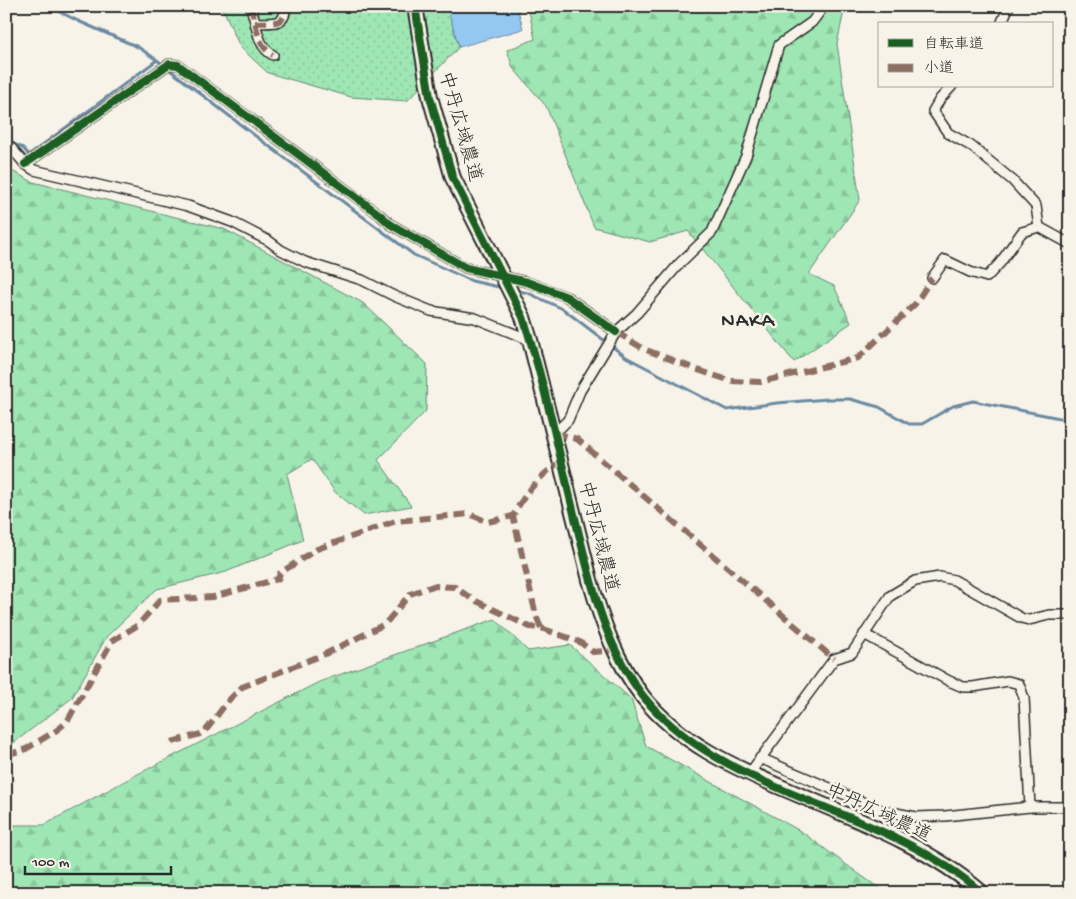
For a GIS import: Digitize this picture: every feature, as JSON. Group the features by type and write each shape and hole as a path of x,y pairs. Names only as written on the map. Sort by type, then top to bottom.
{"street":[{"path":"250,6 260,44 273,55"},
{"path":"255,23 279,22 286,14 285,6"},
{"name":"中丹広域農道","path":"415,6 430,97 453,178 523,317 555,433 590,580 614,650 628,674 643,697 668,722 701,748 749,774 918,849 968,880 982,893"},
{"path":"555,433 568,420 580,391 616,332 637,313 679,264 712,232 746,156 779,45 812,22 824,6"},
{"path":"1002,22 1009,6"},
{"path":"26,164 169,64 178,65 390,224 466,268 527,282 568,297 616,332"},
{"path":"950,88 940,99 933,111 948,133 970,146 1018,186 1036,206 1039,227"},
{"path":"8,146 34,170 188,206 232,222 305,262 362,280 431,311 475,318 530,340"},
{"path":"932,278 945,260 970,272 987,277 1000,263 1022,232 1039,227 1070,244"},
{"path":"749,774 834,659 852,653 890,596 915,580 940,577 954,580 1021,618 1029,620 1049,615 1070,615"},
{"path":"864,634 963,687 973,688 1008,681 1019,684 1024,698 1030,807"},
{"path":"760,758 881,810 916,817 1030,807 1070,807"}],"green space":[{"path":"217,6 447,6 459,47 407,101 351,97 268,73 240,47 224,11"},
{"path":"528,6 845,6 837,44 860,200 809,274 834,286 851,323 794,362 688,231 650,242 594,227 546,106 513,68 507,50 535,39"},
{"path":"6,168 33,182 224,229 363,303 427,364 426,411 378,460 411,506 364,515 335,492 312,459 287,474 303,540 226,572 157,589 107,636 72,698 11,745 6,744"},
{"path":"495,619 528,651 570,645 631,699 646,746 802,832 886,893 6,893 6,825 44,825 134,776 319,682"}],"water":[{"path":"447,6 517,6 523,29 459,47"}],"waterway":[{"path":"55,6 60,12 138,47 157,60 414,255 472,281 503,288"},
{"path":"11,143 23,148 29,155 157,60"},
{"path":"514,290 528,293 563,309 626,357 727,410 777,403 850,399 879,407 909,424 922,424 953,406 973,401 1070,420"}],"marked path":[{"path":"250,6 260,40 267,51 273,55"},
{"path":"255,23 272,23 280,20 285,13 285,6"},
{"path":"616,332 644,349 698,370 731,381 761,382 858,358 915,304 932,278"},
{"path":"555,433 577,439 834,659"},
{"path":"541,628 536,615 513,516 533,486 546,472 561,462"},
{"path":"6,755 26,749 67,722 112,641 138,625 160,600 213,597 278,579 280,573 317,549 396,521 469,514 488,522 513,516"},
{"path":"172,742 204,733 228,701 242,687 325,654 385,624 410,594 433,586 455,587 472,599 530,627 541,628 580,642 593,652 614,650"}],"cycle path":[{"path":"415,6 430,97 453,178 523,317 545,393 600,613 618,656 630,676 643,696 665,720 691,741 719,759 778,788 900,840 929,855 982,893"},
{"path":"25,164 169,64 178,65 390,224 466,268 527,282 567,297 616,332"}],"district":[{"name":"NAKA","path":"748,322"}]}
